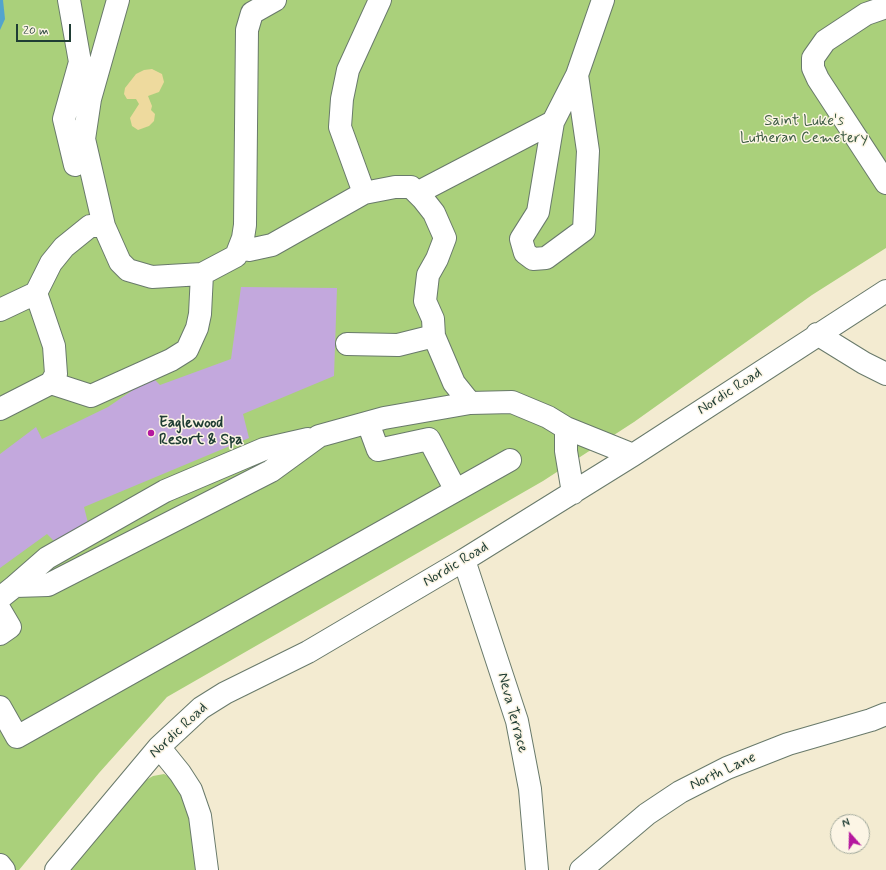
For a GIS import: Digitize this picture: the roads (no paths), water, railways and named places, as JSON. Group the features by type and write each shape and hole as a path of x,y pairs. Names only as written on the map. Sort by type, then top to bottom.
{"street":[{"path":"69,0 80,62 64,119 97,226 120,262 128,270 152,277 202,274 243,248 272,245 364,193 395,187 411,187 434,213 445,238 437,259 428,275 425,301 432,320 434,336 454,383 470,403"},
{"path":"97,226 84,139 90,100 118,0"},
{"path":"243,248 247,30 252,13 274,0"},
{"path":"364,193 340,127 341,106 348,70 380,0"},
{"path":"577,75 588,151 584,230 546,258 533,259 525,253 521,239 538,212 553,122 577,75 603,0"},
{"path":"886,7 866,14 825,41 813,58 814,68 818,79 886,183"},
{"path":"417,193 553,122"},
{"path":"0,310 36,293 51,263 64,247 97,226"},
{"path":"51,383 91,396 171,360 187,350 197,328 200,314 202,274"},
{"name":"Nordic Road","path":"56,870 159,747 201,708 226,693 308,652 464,560 633,454 886,290"},
{"path":"0,409 51,383 56,374 54,346 36,293"},
{"path":"817,334 869,366 886,374"},
{"path":"347,344 398,345 434,336"},
{"path":"8,592 47,558 165,492 264,450 384,418 470,403 512,402 548,417 566,428 633,454"},
{"path":"368,423 378,450 428,439 455,489"},
{"path":"566,428 566,451 573,492"},
{"path":"8,592 48,585 271,471 319,436"},
{"path":"0,707 17,737 455,489 510,460"},
{"name":"Neva Terrace","path":"464,560 517,721 530,789 537,870"},
{"path":"0,610 10,627 0,634"},
{"name":"North Lane","path":"581,870 647,814 680,792 727,768 788,744 871,720 886,714"},
{"path":"159,747 180,773 191,790 200,816 207,870"},
{"path":"0,865 4,870"}],"water":[{"path":"0,0 3,0 5,19 0,30"}],"place":[{"name":"Eaglewood Resort & Spa","path":"151,433"}],"park label":[{"name":"Saint Luke's Lutheran Cemetery","path":"804,130"}]}
